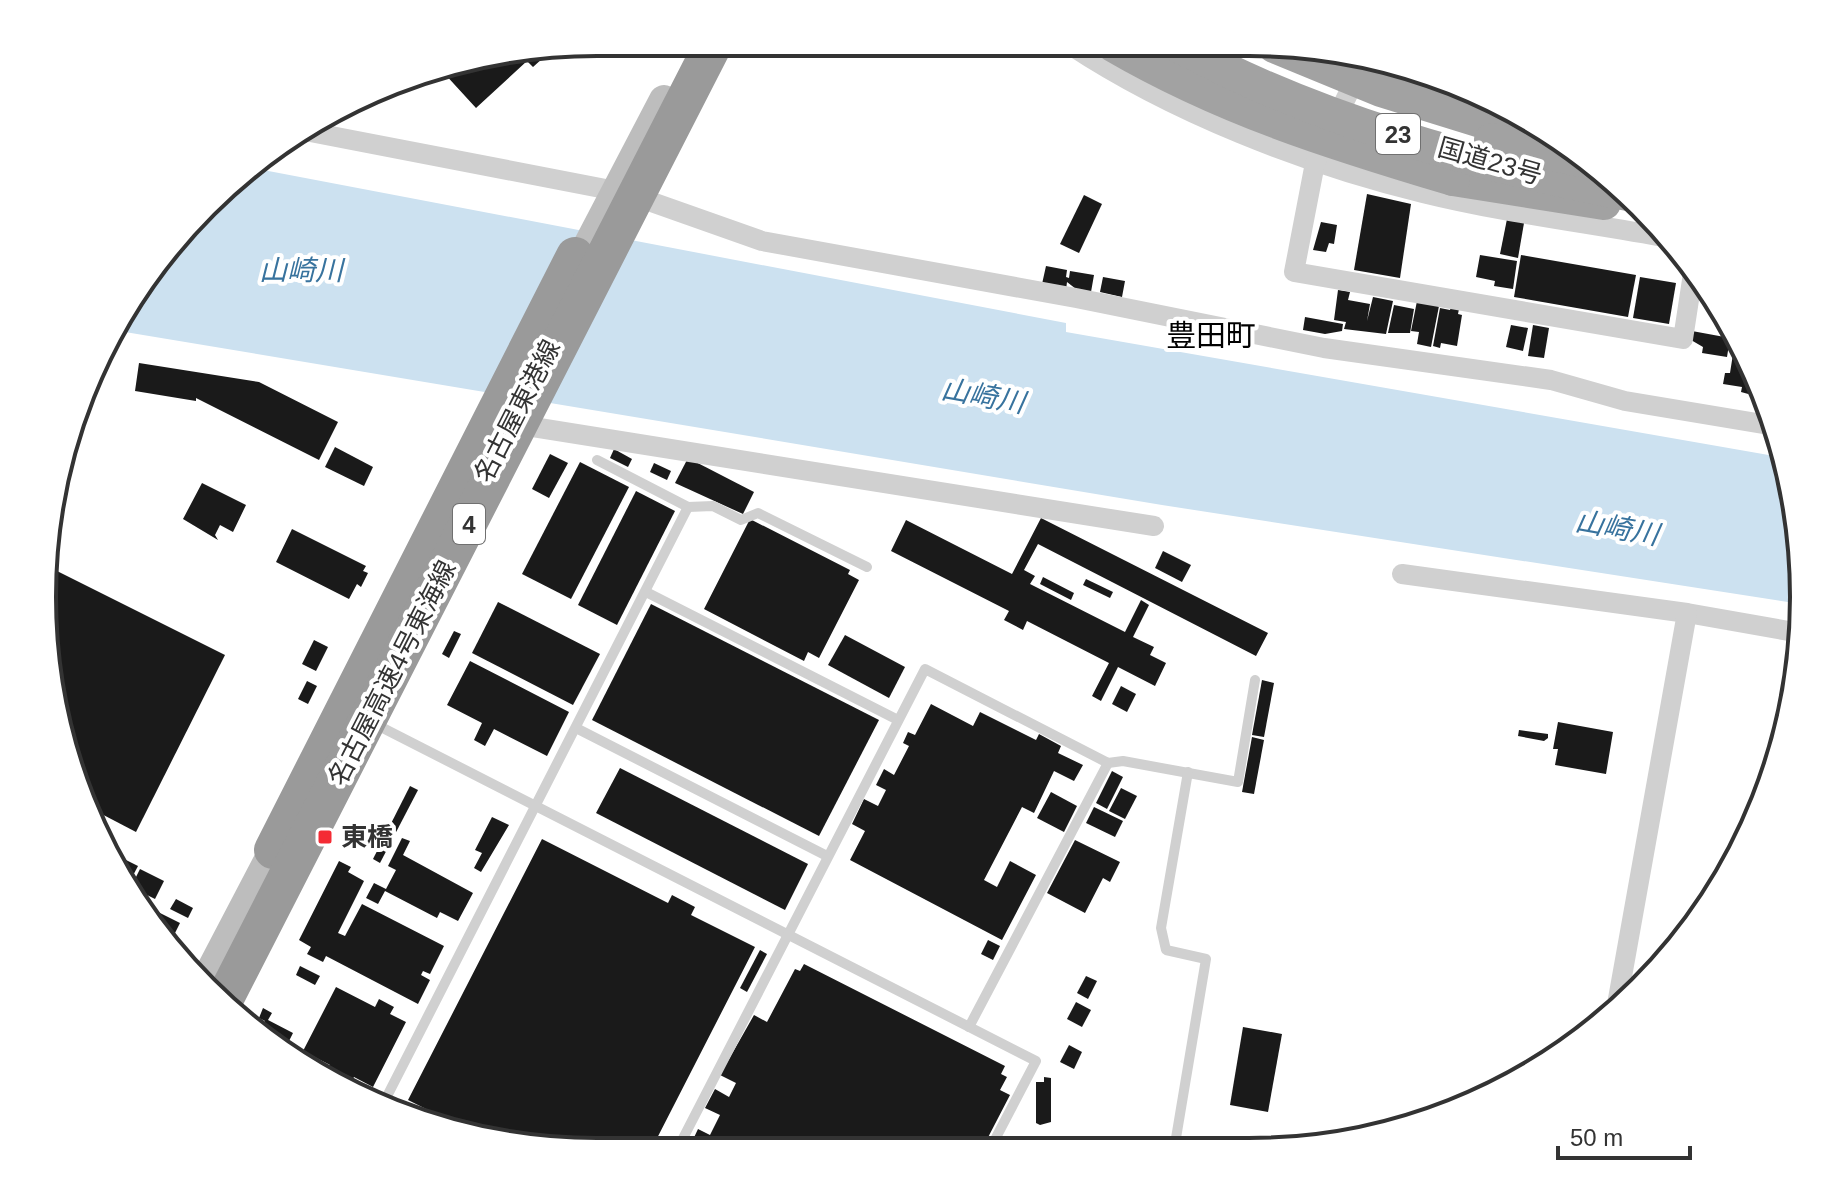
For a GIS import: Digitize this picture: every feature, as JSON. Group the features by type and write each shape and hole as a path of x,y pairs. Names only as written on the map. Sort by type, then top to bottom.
{"highway":[{"name":"名古屋高速4号東海線","path":"209,974 677,56"},
{"name":"名古屋高速4号東海線","path":"228,993 708,56"},
{"path":"1134,56 1195,88 1295,131 1453,179 1600,204 1618,201"},
{"name":"国道23号","path":"1201,56 1310,106 1546,178 1606,190"},
{"name":"国道23号","path":"1249,56 1313,85 1464,134 1562,156"},
{"path":"1307,60 1381,90 1535,137"}],"main road":[{"name":"名古屋東港線","path":"220,986 690,56"},
{"name":"名古屋東港線","path":"620,198 704,56"},
{"name":"名古屋東港線","path":"209,975 511,414"}],"street":[{"path":"1087,56 1243,135 1315,163 1425,194 1651,235"},
{"path":"1361,67 1315,163 1294,272 1683,339 1691,286"},
{"path":"317,134 620,198 762,241 1076,298 1324,348 1551,380 1625,401 1761,424"},
{"path":"511,414 1154,526"},
{"path":"1402,574 1687,613 1789,631"},
{"path":"1619,992 1687,613"}],"lane":[{"path":"597,460 688,507 713,506 741,520 758,513 867,567"},
{"path":"387,1096 688,507"},
{"path":"646,592 896,719"},
{"path":"683,1138 896,719 925,669 1108,763 1123,761 1238,782 1255,680"},
{"path":"359,716 1036,1061 996,1138"},
{"path":"576,728 827,856"},
{"path":"969,1027 1108,763"},
{"path":"1176,1138 1206,959 1166,950 1161,928 1188,772"}],"water":[{"name":"山崎川","path":"265,170 1066,323 1066,332 1772,455 1785,526 1790,602 1162,505 125,332 147,296 190,240 214,214"}],"building":[{"path":"542,59 533,67 527,61 476,108 448,77 491,66 526,61"},
{"path":"1367,194 1411,204 1400,278 1354,270"},
{"path":"1084,195 1102,204 1079,253 1060,244"},
{"path":"1507,219 1524,223 1518,258 1500,254"},
{"path":"1321,222 1337,225 1334,244 1329,243 1326,252 1313,250"},
{"path":"1480,255 1517,261 1513,289 1494,286 1495,281 1476,277"},
{"path":"1521,255 1636,275 1628,317 1514,297"},
{"path":"1046,266 1067,270 1066,277 1069,278 1070,271 1094,275 1091,292 1076,289 1067,282 1066,290 1042,284"},
{"path":"1103,277 1125,281 1122,297 1100,292"},
{"path":"1640,277 1676,283 1669,324 1633,318"},
{"path":"1338,290 1350,292 1348,300 1370,304 1367,321 1373,297 1393,301 1386,334 1344,329 1346,322 1334,320"},
{"path":"1417,301 1439,306 1431,347 1417,344 1419,332 1411,331"},
{"path":"1394,305 1414,309 1410,333 1388,333"},
{"path":"1451,307 1459,309 1458,314 1462,315 1457,346 1441,343 1440,348 1433,346 1440,308 1450,310"},
{"path":"1305,317 1343,324 1342,331 1325,334 1303,330"},
{"path":"1511,325 1528,328 1523,351 1506,347"},
{"path":"1533,325 1549,328 1544,358 1528,356"},
{"path":"1692,331 1723,337 1729,347 1727,357 1702,353 1703,347 1691,340"},
{"path":"1733,356 1751,395 1741,392 1742,387 1723,384 1725,373 1730,373"},
{"path":"139,363 259,382 338,422 319,460 196,398 196,401 135,391"},
{"path":"335,447 373,467 364,486 325,467"},
{"path":"614,449 632,459 628,467 610,458"},
{"path":"550,454 568,463 549,498 532,489"},
{"path":"688,458 754,492 743,514 675,483"},
{"path":"580,462 629,487 571,599 522,574"},
{"path":"654,463 671,471 667,480 650,472"},
{"path":"202,483 246,505 233,532 220,525 215,535 218,540 183,519"},
{"path":"636,491 675,511 617,625 578,605"},
{"path":"1041,518 1268,633 1256,656 1038,544 1024,570 1035,576 1030,584 1125,632 1141,600 1149,605 1133,637 1154,647 1150,655 1166,663 1155,686 1118,667 1101,701 1092,696 1109,663 1027,621 1023,630 1004,620 1009,611 891,551 906,520 1012,574"},
{"path":"750,519 850,570 848,574 859,580 819,658 808,652 804,661 704,609"},
{"path":"292,529 366,566 363,571 368,573 361,587 357,584 349,599 276,562"},
{"path":"1163,551 1191,565 1182,582 1155,568"},
{"path":"57,571 225,655 136,832 102,814 74,737 66,703 57,632"},
{"path":"1043,577 1074,593 1071,600 1040,584"},
{"path":"1086,579 1113,592 1110,598 1083,585"},
{"path":"498,602 600,654 573,705 472,653"},
{"path":"651,604 879,720 819,836 592,720"},
{"path":"454,631 461,634 449,658 442,654"},
{"path":"845,635 905,667 889,698 828,665"},
{"path":"314,640 328,647 316,671 302,664"},
{"path":"470,661 569,712 547,756 494,729 485,746 474,740 482,723 447,705"},
{"path":"1262,680 1274,683 1264,737 1252,735"},
{"path":"307,681 317,686 308,704 298,699"},
{"path":"1121,686 1136,694 1127,712 1112,704"},
{"path":"931,704 973,726 980,712 1036,740 1039,734 1061,746 1058,753 1083,765 1074,781 1054,771 1034,813 1022,807 984,880 997,887 1010,861 1036,875 1002,940 850,860 865,831 852,824 864,799 878,806 886,790 876,785 884,769 894,775 909,746 903,743 908,732 915,735"},
{"path":"1558,722 1613,732 1606,774 1555,765 1558,749 1553,749"},
{"path":"1519,730 1548,734 1548,738 1544,741 1518,736"},
{"path":"1252,737 1264,740 1254,794 1242,792"},
{"path":"620,768 808,864 785,910 596,813"},
{"path":"1112,771 1123,777 1107,809 1096,803"},
{"path":"410,786 418,790 380,863 373,859"},
{"path":"1121,788 1137,796 1125,819 1109,811"},
{"path":"1051,792 1077,806 1064,832 1037,818"},
{"path":"1094,807 1123,821 1115,837 1086,823"},
{"path":"492,817 509,825 481,872 474,868 482,853 475,850"},
{"path":"402,838 410,841 403,855 473,893 458,921 440,912 437,918 385,891 378,904 366,898 374,883 386,889 396,870 388,866"},
{"path":"542,839 668,903 672,895 695,907 691,915 755,947 657,1138 562,1137 491,1128 432,1112 408,1100"},
{"path":"1075,840 1120,862 1110,882 1103,878 1085,913 1047,893"},
{"path":"123,859 138,866 133,876"},
{"path":"339,861 351,867 348,872 364,881 338,933 345,936 362,904 444,946 430,974 423,971 421,975 430,980 418,1004 326,956 323,962 307,954 311,947 299,940"},
{"path":"140,869 164,881 155,899 144,894 135,879"},
{"path":"176,899 193,908 188,918 170,909"},
{"path":"157,912 180,923 174,934"},
{"path":"988,940 1000,946 993,960 981,954"},
{"path":"760,950 767,954 747,992 740,988"},
{"path":"804,964 1005,1066 1001,1074 1007,1077 1000,1090 1010,1095 988,1138 694,1138 698,1129 710,1135 720,1115 705,1108 715,1089 729,1097 736,1083 720,1075 754,1015 767,1022 795,969 800,971"},
{"path":"300,966 320,976 315,985 296,975"},
{"path":"1086,976 1097,981 1088,999 1077,993"},
{"path":"336,987 375,1007 379,999 394,1007 390,1014 406,1022 373,1087 329,1067 330,1065 303,1051"},
{"path":"1076,1002 1091,1010 1082,1027 1067,1019"},
{"path":"263,1008 272,1013 268,1020 293,1033 289,1042 265,1021 259,1018"},
{"path":"1243,1027 1282,1034 1268,1112 1230,1105"},
{"path":"1069,1045 1082,1052 1074,1069 1060,1062"},
{"path":"1044,1077 1051,1078 1051,1122 1040,1125 1036,1123 1036,1082 1044,1082"}],"place":[{"name":"東橋","path":"325,837"}],"district":[{"name":"豊田町","path":"1211,335"}]}
